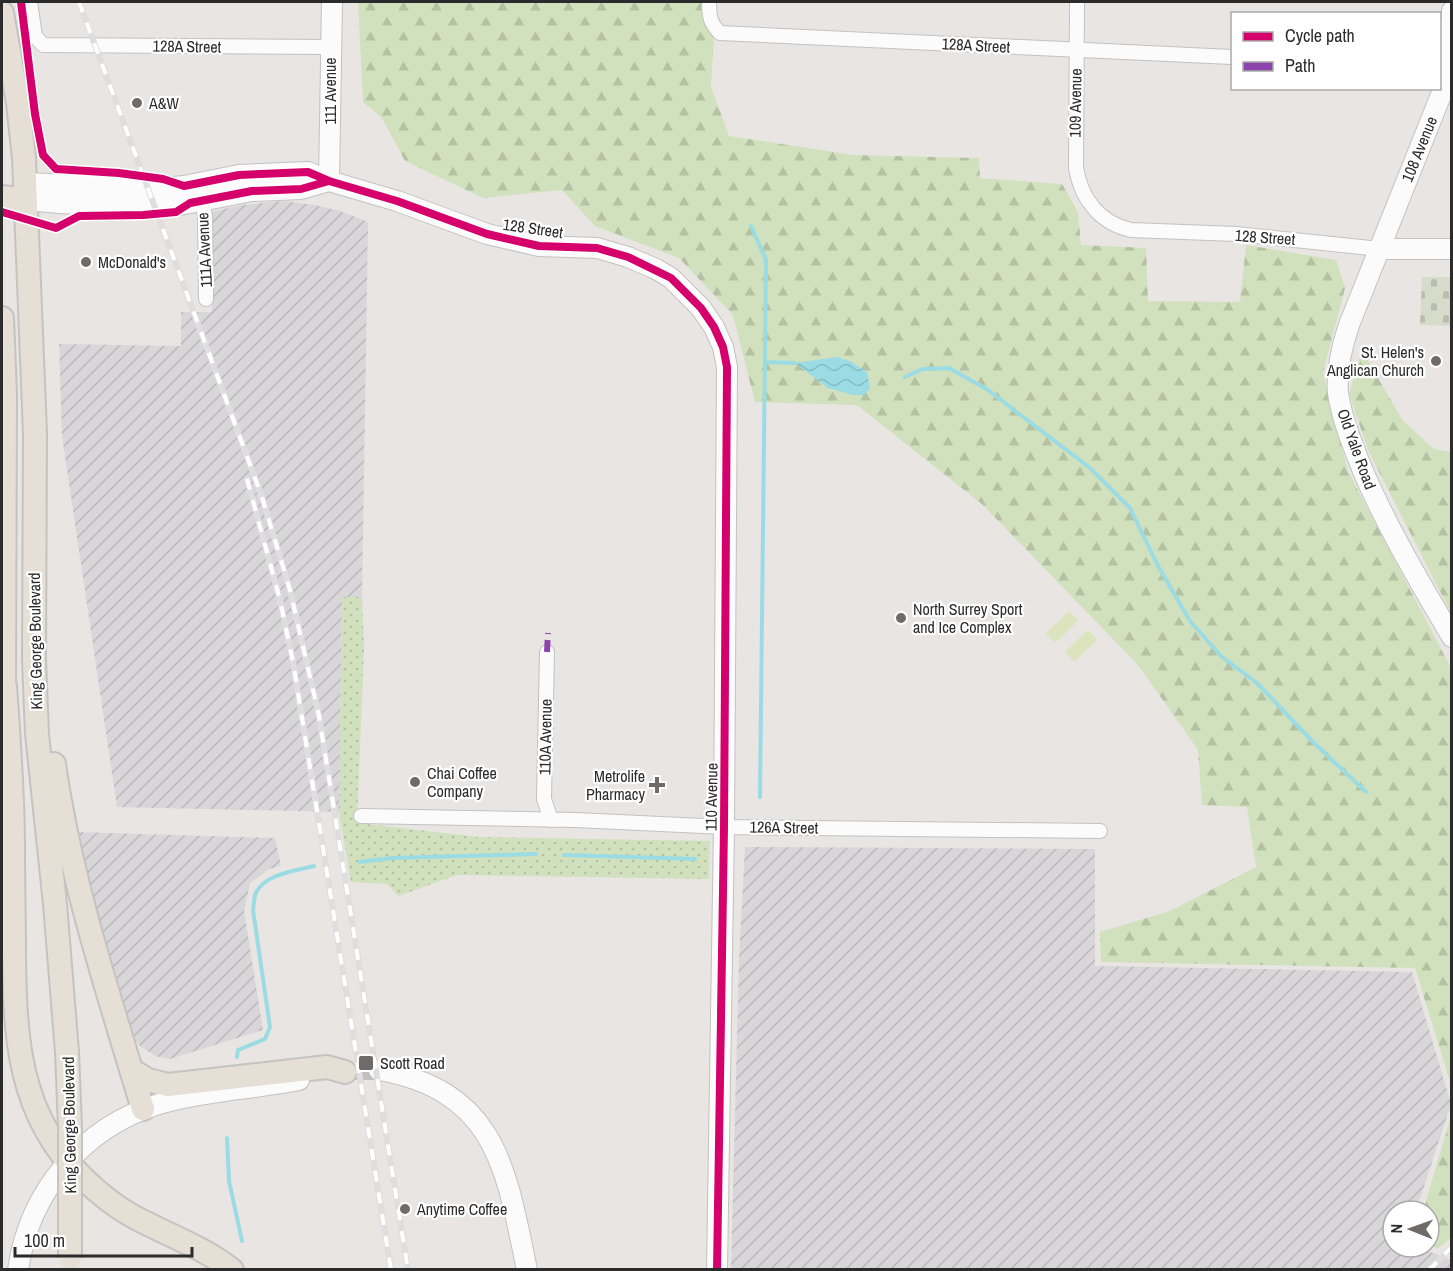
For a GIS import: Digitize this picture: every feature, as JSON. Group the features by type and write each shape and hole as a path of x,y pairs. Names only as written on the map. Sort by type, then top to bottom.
{"main road":[{"name":"111 Avenue","path":"329,181 332,2"},
{"name":"108 Avenue","path":"1380,249 1443,90 1448,69 1452,11"},
{"name":"King George Boulevard","path":"2,13 18,104 26,191 35,433 34,660 37,734 57,926 67,1052 70,1128 70,1264"},
{"name":"128 Street","path":"2,197 26,191 156,189 238,175 308,172 504,239 539,246 597,248 628,256 670,278 701,308 714,327"},
{"name":"128 Street","path":"2,182 66,204 138,207 201,202 252,191 301,189 329,181"},
{"name":"128 Street","path":"1380,249 1452,249"},
{"name":"Old Yale Road","path":"1380,249 1343,344 1338,391 1353,447 1370,486 1415,574 1452,637"},
{"name":"King George Boulevard","path":"2,318 5,394 5,686 2,832"},
{"name":"110 Avenue","path":"714,327 723,346 727,367 724,827 717,1269"},
{"path":"34,660 46,705 57,783 90,932 143,1109"},
{"path":"5,686 13,798 14,994 18,1050 32,1099 46,1130 67,1161 94,1189 129,1214 224,1263"},
{"path":"131,1070 158,1084 175,1085 327,1067 350,1071"},
{"path":"379,1070 429,1084 463,1107 479,1124 500,1158 527,1269"},
{"path":"18,1269 26,1233 45,1191 67,1161 87,1142 107,1128 143,1109 205,1095 350,1071"}],"street":[{"name":"128A Street","path":"30,2 35,36 43,45 330,47"},
{"name":"128A Street","path":"709,2 709,16 712,25 720,33 1231,57"},
{"name":"109 Avenue","path":"1077,2 1075,161 1080,186 1088,201"},
{"name":"128 Street","path":"1088,201 1106,220 1131,230 1246,235 1380,249"},
{"name":"111A Avenue","path":"201,202 205,216 206,299"},
{"name":"110A Avenue","path":"548,652 544,799 551,820"},
{"name":"126A Street","path":"361,816 724,827 1100,831"}],"shaded area":[{"path":"284,201 340,211 368,222 362,597 342,598 339,812 117,807 62,436 59,344 181,346 181,312 212,312 210,212 242,205"},
{"path":"77,832 275,838 281,866 269,869 250,883 244,911 263,1030 170,1059 155,1056 140,1046 129,1033"},
{"path":"745,847 1095,849 1095,966 1412,972 1451,1104 1420,1199 1381,1199 1381,1259 1441,1259 1441,1256 1451,1260 1451,1269 731,1269 739,959"}],"green space":[{"path":"358,2 700,2 714,37 711,87 729,136 853,155 979,158 980,178 1062,184 1078,212 1081,245 1146,248 1148,301 1240,302 1246,245 1336,260 1345,288 1323,373 1348,471 1451,668 1451,1085 1415,968 1101,962 1100,932 1170,911 1256,867 1247,807 1202,805 1198,750 1138,665 983,505 857,405 755,402 733,315 679,258 595,226 562,190 483,198 405,161 382,118 363,102"},
{"path":"1422,277 1451,277 1451,326 1420,325"},
{"path":"1362,350 1403,421 1434,449 1451,452 1451,613 1368,450 1349,394"},
{"path":"342,597 362,597 364,649 357,823 478,837 710,841 709,879 457,875 398,896 387,884 351,882 339,812"},
{"path":"1069,611 1078,621 1055,643 1046,633"},
{"path":"1088,630 1097,640 1074,662 1065,652"},
{"path":"1451,1116 1451,1238 1441,1246 1441,1199 1427,1199"}],"water":[{"path":"837,357 850,361 867,372 870,388 864,395 853,395 828,388 795,363"}],"waterway":[{"path":"751,226 766,260 760,797"},
{"path":"765,362 795,363"},
{"path":"905,377 923,369 949,368 988,390 1090,468 1130,508 1158,566 1190,621 1222,657 1257,683 1313,742 1366,792"},
{"path":"360,862 392,858 536,854"},
{"path":"564,855 695,859"},
{"path":"237,1057 238,1050 265,1039 270,1027 253,910 255,895 259,888 272,878 314,866"},
{"path":"227,1138 229,1181 242,1241"}],"tunnel":[{"path":"355,1070 379,1070"}],"railway":[{"path":"79,2 262,497 290,590 319,716 408,1270"},
{"path":"247,479 280,600 293,662 391,1270"},
{"path":"1429,1270 1452,1247"}],"marked path":[{"path":"547,652 548,633"}],"cycle path":[{"path":"21,2 35,114 43,155 56,169 119,173 163,179 184,186 239,175 308,172 487,234 539,246 597,248 628,257 671,278 701,308 714,327 723,347 727,367 724,827 717,1270"},
{"path":"2,212 56,228 79,216 176,212 190,203 252,191 301,189 329,181"}],"place":[{"name":"A&W","path":"137,103"},
{"name":"McDonald's","path":"86,262"},
{"name":"St. Helen's Anglican Church","path":"1436,361"},
{"name":"North Surrey Sport and Ice Complex","path":"901,618"},
{"name":"Chai Coffee Company","path":"415,782"},
{"name":"Metrolife Pharmacy","path":"657,785"},
{"name":"Scott Road","path":"366,1063"},
{"name":"Anytime Coffee","path":"405,1209"}]}
